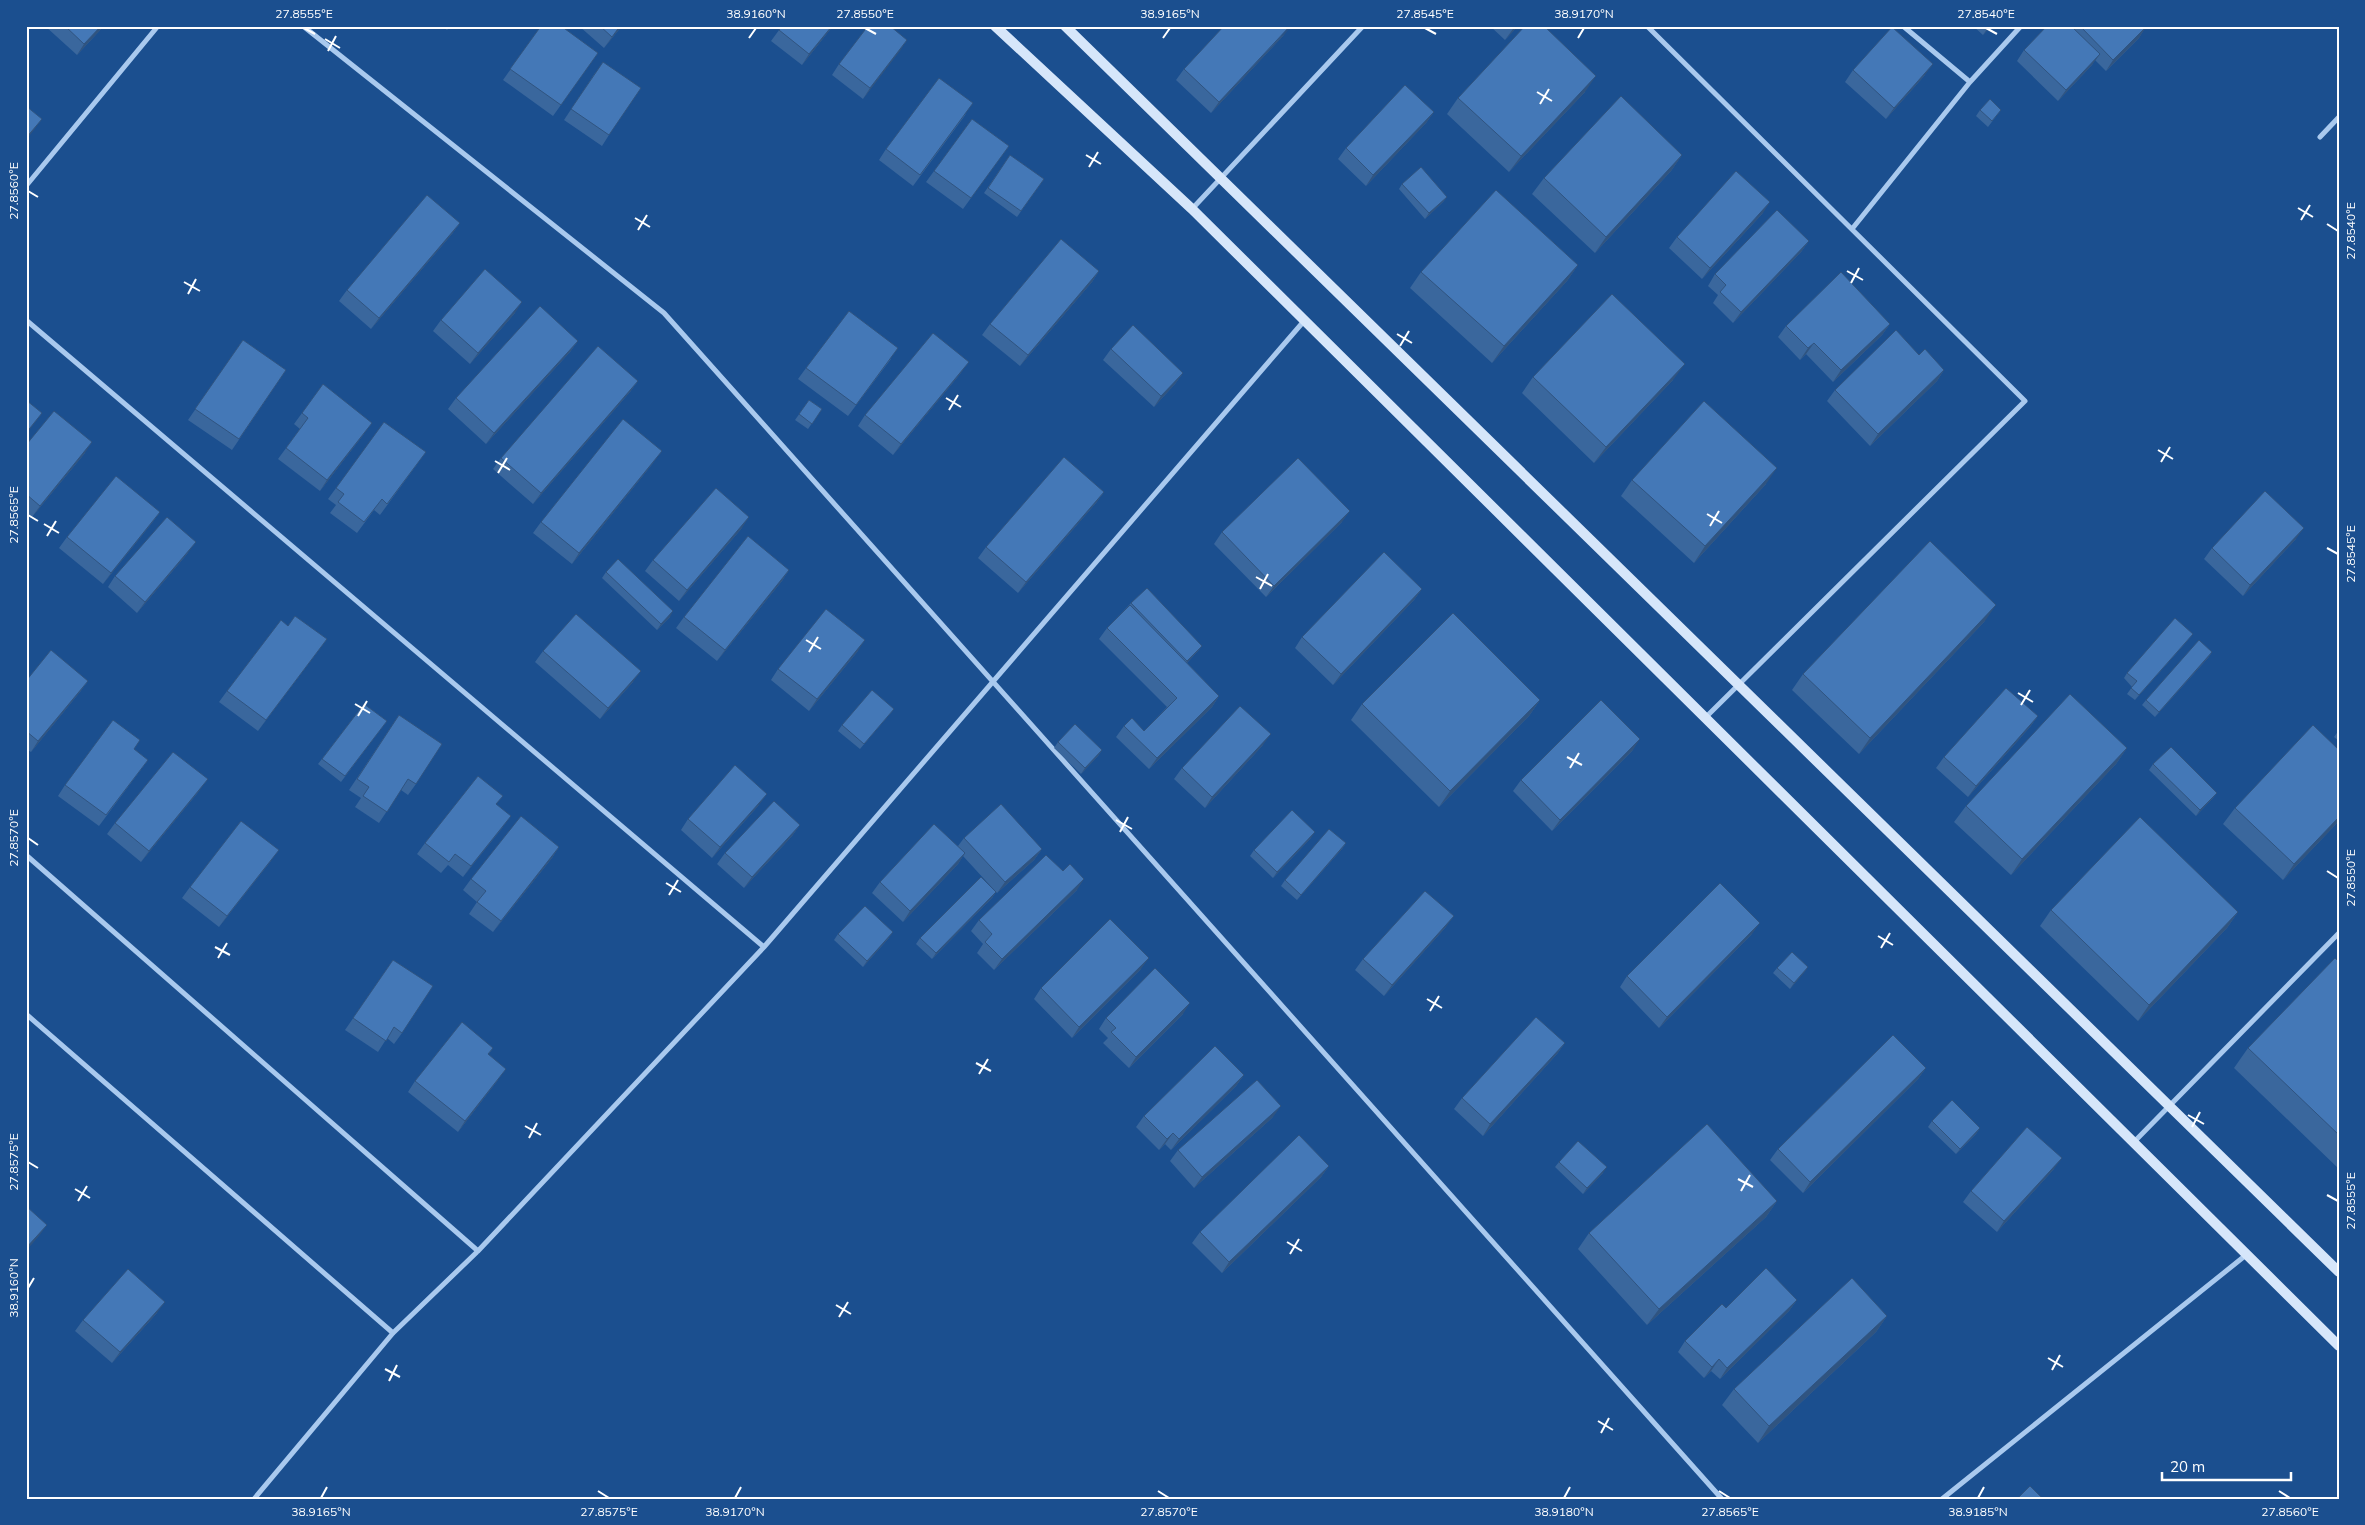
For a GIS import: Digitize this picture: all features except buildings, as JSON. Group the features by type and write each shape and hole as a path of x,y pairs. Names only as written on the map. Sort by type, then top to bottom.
{"street":[{"path":"26,186 158,26"},
{"path":"303,26 664,313 992,684 1722,1499"},
{"path":"995,26 1192,209 2339,1346"},
{"path":"1065,26 2339,1272"},
{"path":"1192,209 1363,26"},
{"path":"1647,26 2026,400 1705,718"},
{"path":"1903,26 1970,82"},
{"path":"1852,229 1970,82 2021,26"},
{"path":"2320,137 2339,118"},
{"path":"26,320 764,947"},
{"path":"254,1499 393,1333 478,1251 764,947 1304,321"},
{"path":"26,855 478,1251"},
{"path":"2133,1143 2339,933"},
{"path":"26,1014 393,1333"},
{"path":"1942,1499 2246,1255"}]}
